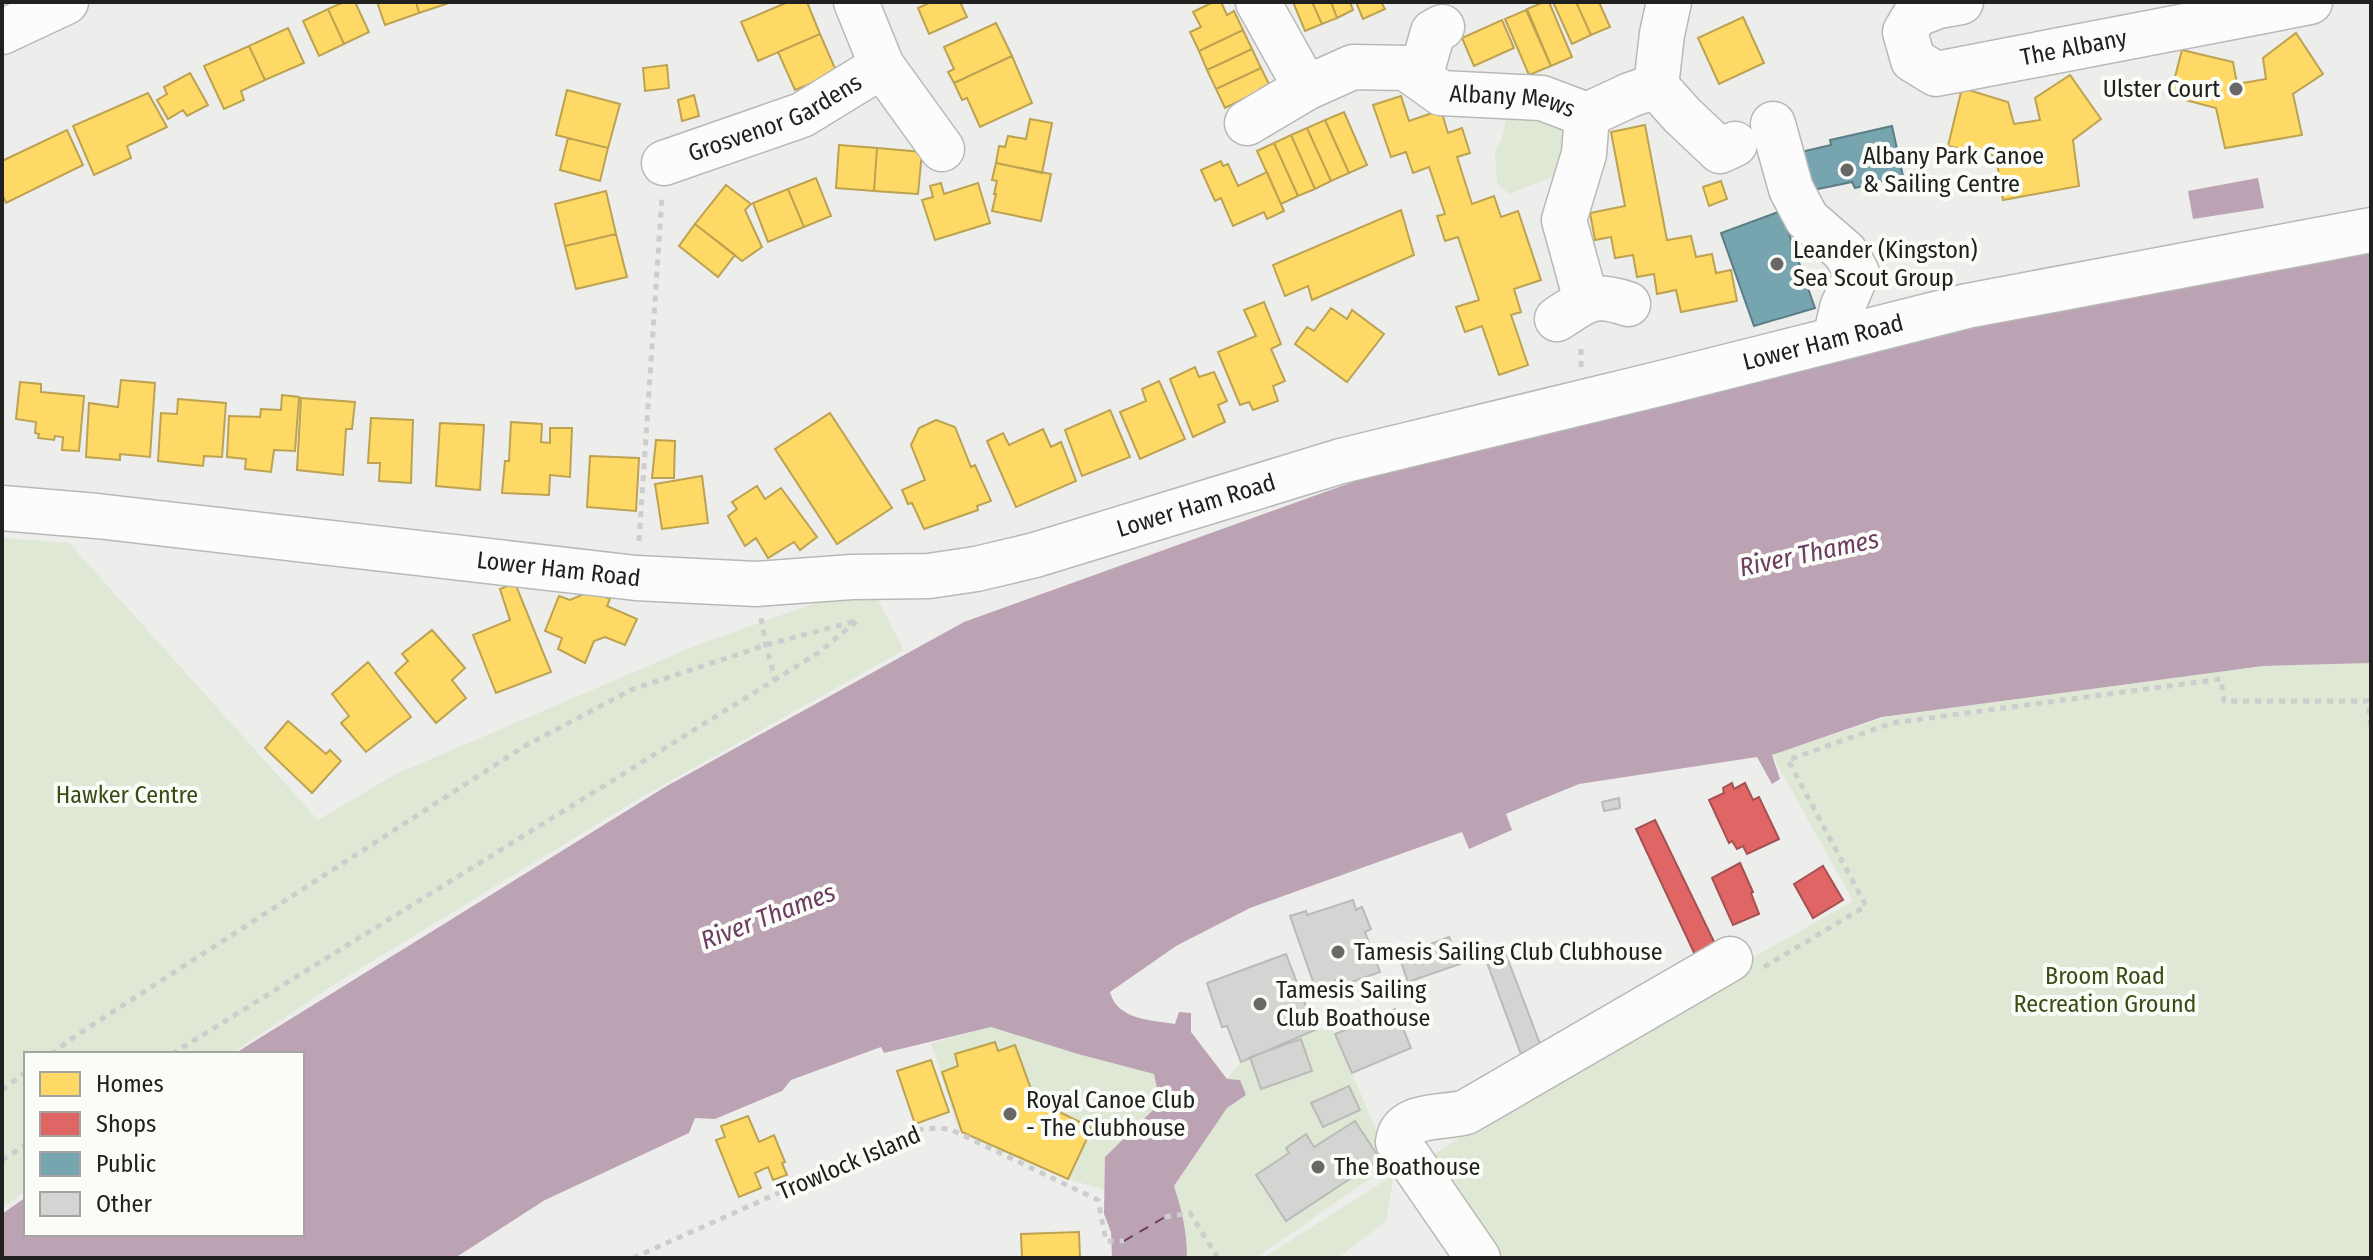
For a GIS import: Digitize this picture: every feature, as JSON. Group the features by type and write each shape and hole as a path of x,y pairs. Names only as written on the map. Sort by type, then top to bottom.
{"street":[{"path":"2,32 66,2"},
{"name":"Grosvenor Gardens","path":"856,2 882,66 942,149"},
{"path":"1258,2 1306,88"},
{"path":"1669,2 1656,86 1682,115 1728,153"},
{"name":"The Albany","path":"1945,3 1915,15 1905,32 1913,60 1936,74 2310,2"},
{"path":"1420,77 1433,32 1442,27"},
{"name":"Grosvenor Gardens","path":"664,163 802,115 882,66"},
{"name":"Albany Mews","path":"1247,123 1306,88 1353,67 1406,68 1441,93 1542,98 1587,115 1656,86"},
{"name":"Albany Mews","path":"1587,115 1584,154 1564,220 1590,308"},
{"path":"1773,124 1791,189 1807,219 1845,252 1857,273 1842,308 1835,339"},
{"name":"Lower Ham Road","path":"2,508 636,578 756,584 852,577 929,576 1021,559 1341,461 1980,303 2371,230"},
{"path":"1478,1258 1398,1142 1399,1133 1409,1123 1419,1119 1466,1112 1744,965"}],"path":[{"path":"636,578 664,163"},
{"path":"756,584 775,680"},
{"path":"54,1052 523,747 633,689 766,645 859,620 818,653 175,1052"},
{"path":"1744,965 1866,906 1788,760 1892,723 2221,679 2224,701 2368,701 2371,728"},
{"path":"2,1090 24,1074"},
{"name":"Trowlock Island","path":"633,1258 922,1129 940,1128 952,1130 1098,1200 1106,1241 1124,1241"},
{"path":"2,1160 24,1146"},
{"path":"1165,1217 1190,1213 1218,1258"}],"green space":[{"path":"1507,114 1564,121 1566,171 1509,194 1497,183 1495,152 1502,138"},
{"name":"Hawker Centre","path":"2,538 69,543 318,820 396,774 697,645 824,600 876,596 904,650 640,798 335,984 234,1052 24,1052 24,1192 2,1208"},
{"name":"Broom Road Recreation Ground","path":"2371,663 2371,1258 1502,1258 1424,1160 1708,983 1853,901 1772,755 1886,717 2263,666"},
{"path":"991,1027 1154,1074 1160,1103 1105,1157 1105,1190 1068,1179 959,1131 931,1043"},
{"path":"1331,1029 1391,1164 1256,1258 1187,1258 1184,1221 1174,1186 1227,1108 1246,1095 1227,1079 1241,1062 1315,1030"},
{"path":"1394,1175 1386,1221 1338,1258 1263,1258"}],"water":[{"path":"2258,178 2264,208 2193,219 2188,191"},
{"name":"River Thames","path":"2371,243 2371,663 2263,666 1882,717 1772,755 1780,779 1772,784 1757,757 1579,784 1506,814 1512,830 1469,849 1462,832 1250,908 1176,946 1110,992 1120,1008 1146,1020 1175,1024 1179,1012 1191,1013 1191,1032 1227,1079 1240,1080 1246,1095 1227,1108 1174,1186 1184,1221 1187,1258 1112,1258 1111,1232 1104,1214 1105,1157 1160,1103 1154,1074 991,1027 884,1053 881,1047 791,1080 782,1091 715,1119 695,1118 689,1133 545,1200 455,1258 2,1258 2,1214 24,1198 24,1236 304,1236 304,1052 237,1052 665,787 964,622 1361,479 1912,335"}],"building: Homes":[{"path":"344,2 355,2 369,32 344,44 328,9"},
{"path":"377,2 416,2 419,13 385,25"},
{"path":"416,2 449,2 449,3 419,13"},
{"path":"788,2 807,2 820,34 758,61 741,22"},
{"path":"931,2 960,2 967,17 929,34 918,8"},
{"path":"1213,2 1221,2 1227,15 1234,11 1243,30 1199,51 1190,32 1201,27 1193,12"},
{"path":"1293,2 1312,2 1322,24 1305,31"},
{"path":"1312,2 1331,2 1337,18 1322,24"},
{"path":"1331,2 1350,2 1353,10 1337,18"},
{"path":"1356,2 1381,2 1385,9 1363,19"},
{"path":"1549,2 1572,57 1551,66 1527,9"},
{"path":"1553,2 1576,2 1591,35 1572,44"},
{"path":"1576,2 1599,2 1610,27 1591,35"},
{"path":"328,9 344,44 319,56 303,21"},
{"path":"1526,10 1551,66 1529,75 1505,19"},
{"path":"1743,17 1764,63 1719,84 1698,38"},
{"path":"1502,20 1514,48 1474,66 1462,38"},
{"path":"996,23 1012,56 954,83 948,72 954,69 944,47"},
{"path":"288,28 304,63 265,80 249,46"},
{"path":"1243,30 1252,49 1207,70 1199,51"},
{"name":"Ulster Court","path":"2296,33 2323,74 2293,94 2302,135 2225,148 2216,108 2170,96 2182,50 2233,62 2237,84 2266,79 2263,58"},
{"path":"820,34 837,73 795,90 778,52"},
{"path":"249,46 265,80 241,91 244,100 224,109 204,66"},
{"path":"1252,49 1261,68 1216,89 1207,70"},
{"path":"1012,56 1032,103 980,127 967,98 962,100 954,83"},
{"path":"667,65 669,88 645,91 643,68"},
{"path":"1261,68 1270,86 1225,108 1216,89"},
{"path":"190,73 208,105 187,116 183,110 168,119 157,100 167,94 164,87"},
{"path":"2070,75 2101,119 2073,140 2079,186 2003,200 1996,156 1948,146 1962,88 2008,102 2014,124 2040,120 2035,98"},
{"path":"567,90 620,104 608,148 556,135"},
{"path":"148,93 167,127 127,146 131,158 94,175 73,126"},
{"path":"694,95 699,116 682,121 678,100"},
{"path":"1401,96 1409,121 1441,110 1448,133 1462,128 1470,153 1457,157 1472,204 1494,196 1501,217 1518,211 1541,280 1514,289 1521,312 1511,315 1528,365 1499,375 1482,326 1465,332 1456,307 1479,300 1458,237 1445,241 1437,216 1445,214 1429,167 1413,173 1406,152 1391,157 1373,105"},
{"path":"1344,112 1367,165 1349,173 1325,120"},
{"path":"1030,119 1052,123 1042,173 996,163 999,146 1005,147 1008,136 1026,139"},
{"path":"1325,120 1349,173 1331,181 1307,128"},
{"path":"1645,125 1667,240 1691,236 1696,257 1712,254 1716,273 1731,270 1737,301 1681,312 1676,290 1657,294 1654,274 1637,277 1633,255 1615,258 1611,237 1595,240 1590,213 1625,206 1611,132"},
{"path":"1307,128 1331,181 1315,189 1291,135"},
{"path":"67,130 83,165 6,203 2,194 2,161"},
{"path":"1291,135 1315,189 1298,196 1274,143"},
{"path":"568,138 608,148 600,181 560,170"},
{"path":"1274,143 1298,196 1281,204 1257,151"},
{"path":"839,145 877,148 874,191 836,188"},
{"path":"877,148 922,152 918,194 874,191"},
{"path":"1221,161 1223,166 1228,164 1238,186 1267,172 1284,211 1267,219 1264,212 1233,226 1221,198 1215,201 1201,170"},
{"path":"996,163 1051,174 1041,221 992,211 997,181 992,180"},
{"path":"816,178 831,216 804,227 788,189"},
{"path":"1721,181 1727,199 1709,206 1703,187"},
{"path":"941,183 944,194 978,183 990,223 935,240 922,200 933,197 930,186"},
{"path":"726,185 751,204 745,210 762,247 742,261 695,224"},
{"path":"788,189 804,227 768,242 753,203"},
{"path":"606,191 616,234 565,246 555,204"},
{"path":"1401,210 1414,255 1312,300 1308,286 1285,296 1273,265"},
{"path":"695,224 735,255 718,277 679,246"},
{"path":"616,234 627,277 576,289 565,246"},
{"path":"1264,302 1281,344 1271,349 1285,381 1273,386 1278,401 1253,410 1249,402 1240,405 1218,352 1256,336 1244,310"},
{"path":"1331,308 1347,319 1352,310 1384,334 1347,382 1295,344 1307,327 1314,331"},
{"path":"1195,367 1199,377 1214,372 1227,401 1218,405 1225,422 1193,437 1170,379"},
{"path":"121,380 155,383 150,457 120,454 120,460 86,457 89,403 118,407"},
{"path":"1159,381 1185,439 1140,459 1120,412 1146,401 1142,389"},
{"path":"20,382 41,384 41,392 84,396 79,451 62,450 63,437 55,436 54,440 38,438 36,422 16,419"},
{"path":"282,395 299,397 295,451 274,450 271,472 245,469 246,459 227,457 229,416 260,417 261,409 281,410"},
{"path":"301,398 355,402 352,429 346,429 343,475 297,470"},
{"path":"178,399 226,403 222,457 204,456 203,466 158,461 161,413 177,414"},
{"path":"1110,410 1130,457 1082,476 1065,430"},
{"path":"830,413 892,508 837,544 775,449"},
{"path":"371,418 413,420 411,483 379,481 380,463 368,463"},
{"path":"936,420 955,427 971,467 975,465 991,501 977,506 978,510 924,529 902,490 925,480 911,445 919,428"},
{"path":"511,422 542,424 541,442 550,443 550,428 572,428 570,477 550,475 549,495 502,493 505,461 509,461"},
{"path":"440,423 484,425 480,490 436,486"},
{"path":"1043,429 1051,447 1061,442 1076,481 1016,507 987,441 1003,433 1009,445"},
{"path":"656,440 675,441 674,478 652,478"},
{"path":"590,456 639,458 636,511 587,507"},
{"path":"702,476 708,523 662,529 655,484"},
{"path":"757,486 765,499 781,488 817,537 800,550 794,542 768,558 756,538 745,546 728,516 737,509 732,502"},
{"path":"515,583 551,672 496,693 473,635 510,620 500,589"},
{"path":"591,591 610,599 607,606 637,619 625,645 605,637 594,641 585,663 558,649 562,638 545,631 559,596 570,600"},
{"path":"432,630 465,668 452,680 466,698 436,723 395,673 408,661 402,654"},
{"path":"368,662 411,717 366,752 341,723 349,716 332,694"},
{"path":"288,721 326,754 330,750 341,761 312,793 265,748"},
{"name":"Royal Canoe Club - The Clubhouse","path":"995,1042 998,1051 1015,1045 1035,1100 1092,1128 1068,1179 962,1132 942,1072 958,1066 955,1054"},
{"path":"931,1060 949,1112 915,1124 897,1071"},
{"path":"748,1116 759,1142 774,1135 787,1175 773,1180 768,1167 755,1173 761,1188 739,1197 716,1140 725,1137 721,1126"},
{"path":"1079,1232 1080,1258 1022,1258 1021,1234"}],"building: Shops":[{"path":"1732,783 1734,789 1745,783 1753,800 1759,797 1779,839 1747,854 1743,846 1737,849 1732,841 1729,843 1709,800 1724,793 1723,788"},
{"path":"1655,820 1718,950 1697,959 1636,829"},
{"path":"1740,863 1759,914 1733,925 1712,878"},
{"path":"1823,866 1843,900 1813,918 1794,884"}],"building: Public":[{"path":"1892,126 1903,176 1855,188 1852,182 1813,190 1811,178 1798,181 1792,154 1831,145 1830,140"},
{"path":"1781,211 1815,308 1754,326 1721,233"}],"building: Other":[{"path":"1619,798 1620,808 1604,811 1602,802"},
{"name":"Tamesis Sailing Club Clubhouse","path":"1353,900 1356,910 1362,907 1371,929 1365,932 1380,972 1346,984 1342,978 1334,981 1336,991 1322,994 1320,986 1315,987 1290,916 1306,911 1307,915"},
{"path":"1449,937 1460,964 1408,982 1399,956"},
{"path":"1505,952 1542,1049 1522,1057 1486,960"},
{"name":"Tamesis Sailing Club Boathouse","path":"1286,954 1315,1030 1241,1062 1227,1026 1222,1027 1207,983"},
{"path":"1395,1009 1411,1048 1352,1073 1335,1034"},
{"path":"1301,1039 1312,1071 1261,1089 1250,1057"},
{"path":"1349,1086 1360,1110 1323,1127 1311,1103"},
{"name":"The Boathouse","path":"1355,1121 1380,1159 1286,1221 1256,1175 1289,1153 1286,1148 1306,1134 1314,1147"}],"ferry route":[{"path":"1124,1241 1165,1217"}],"place":[{"name":"Ulster Court","path":"2236,89"},
{"name":"Albany Park Canoe & Sailing Centre","path":"1847,170"},
{"name":"Leander (Kingston) Sea Scout Group","path":"1777,264"},
{"name":"Tamesis Sailing Club Clubhouse","path":"1338,952"},
{"name":"Tamesis Sailing Club Boathouse","path":"1260,1004"},
{"name":"Royal Canoe Club - The Clubhouse","path":"1010,1114"},
{"name":"The Boathouse","path":"1318,1167"}]}
